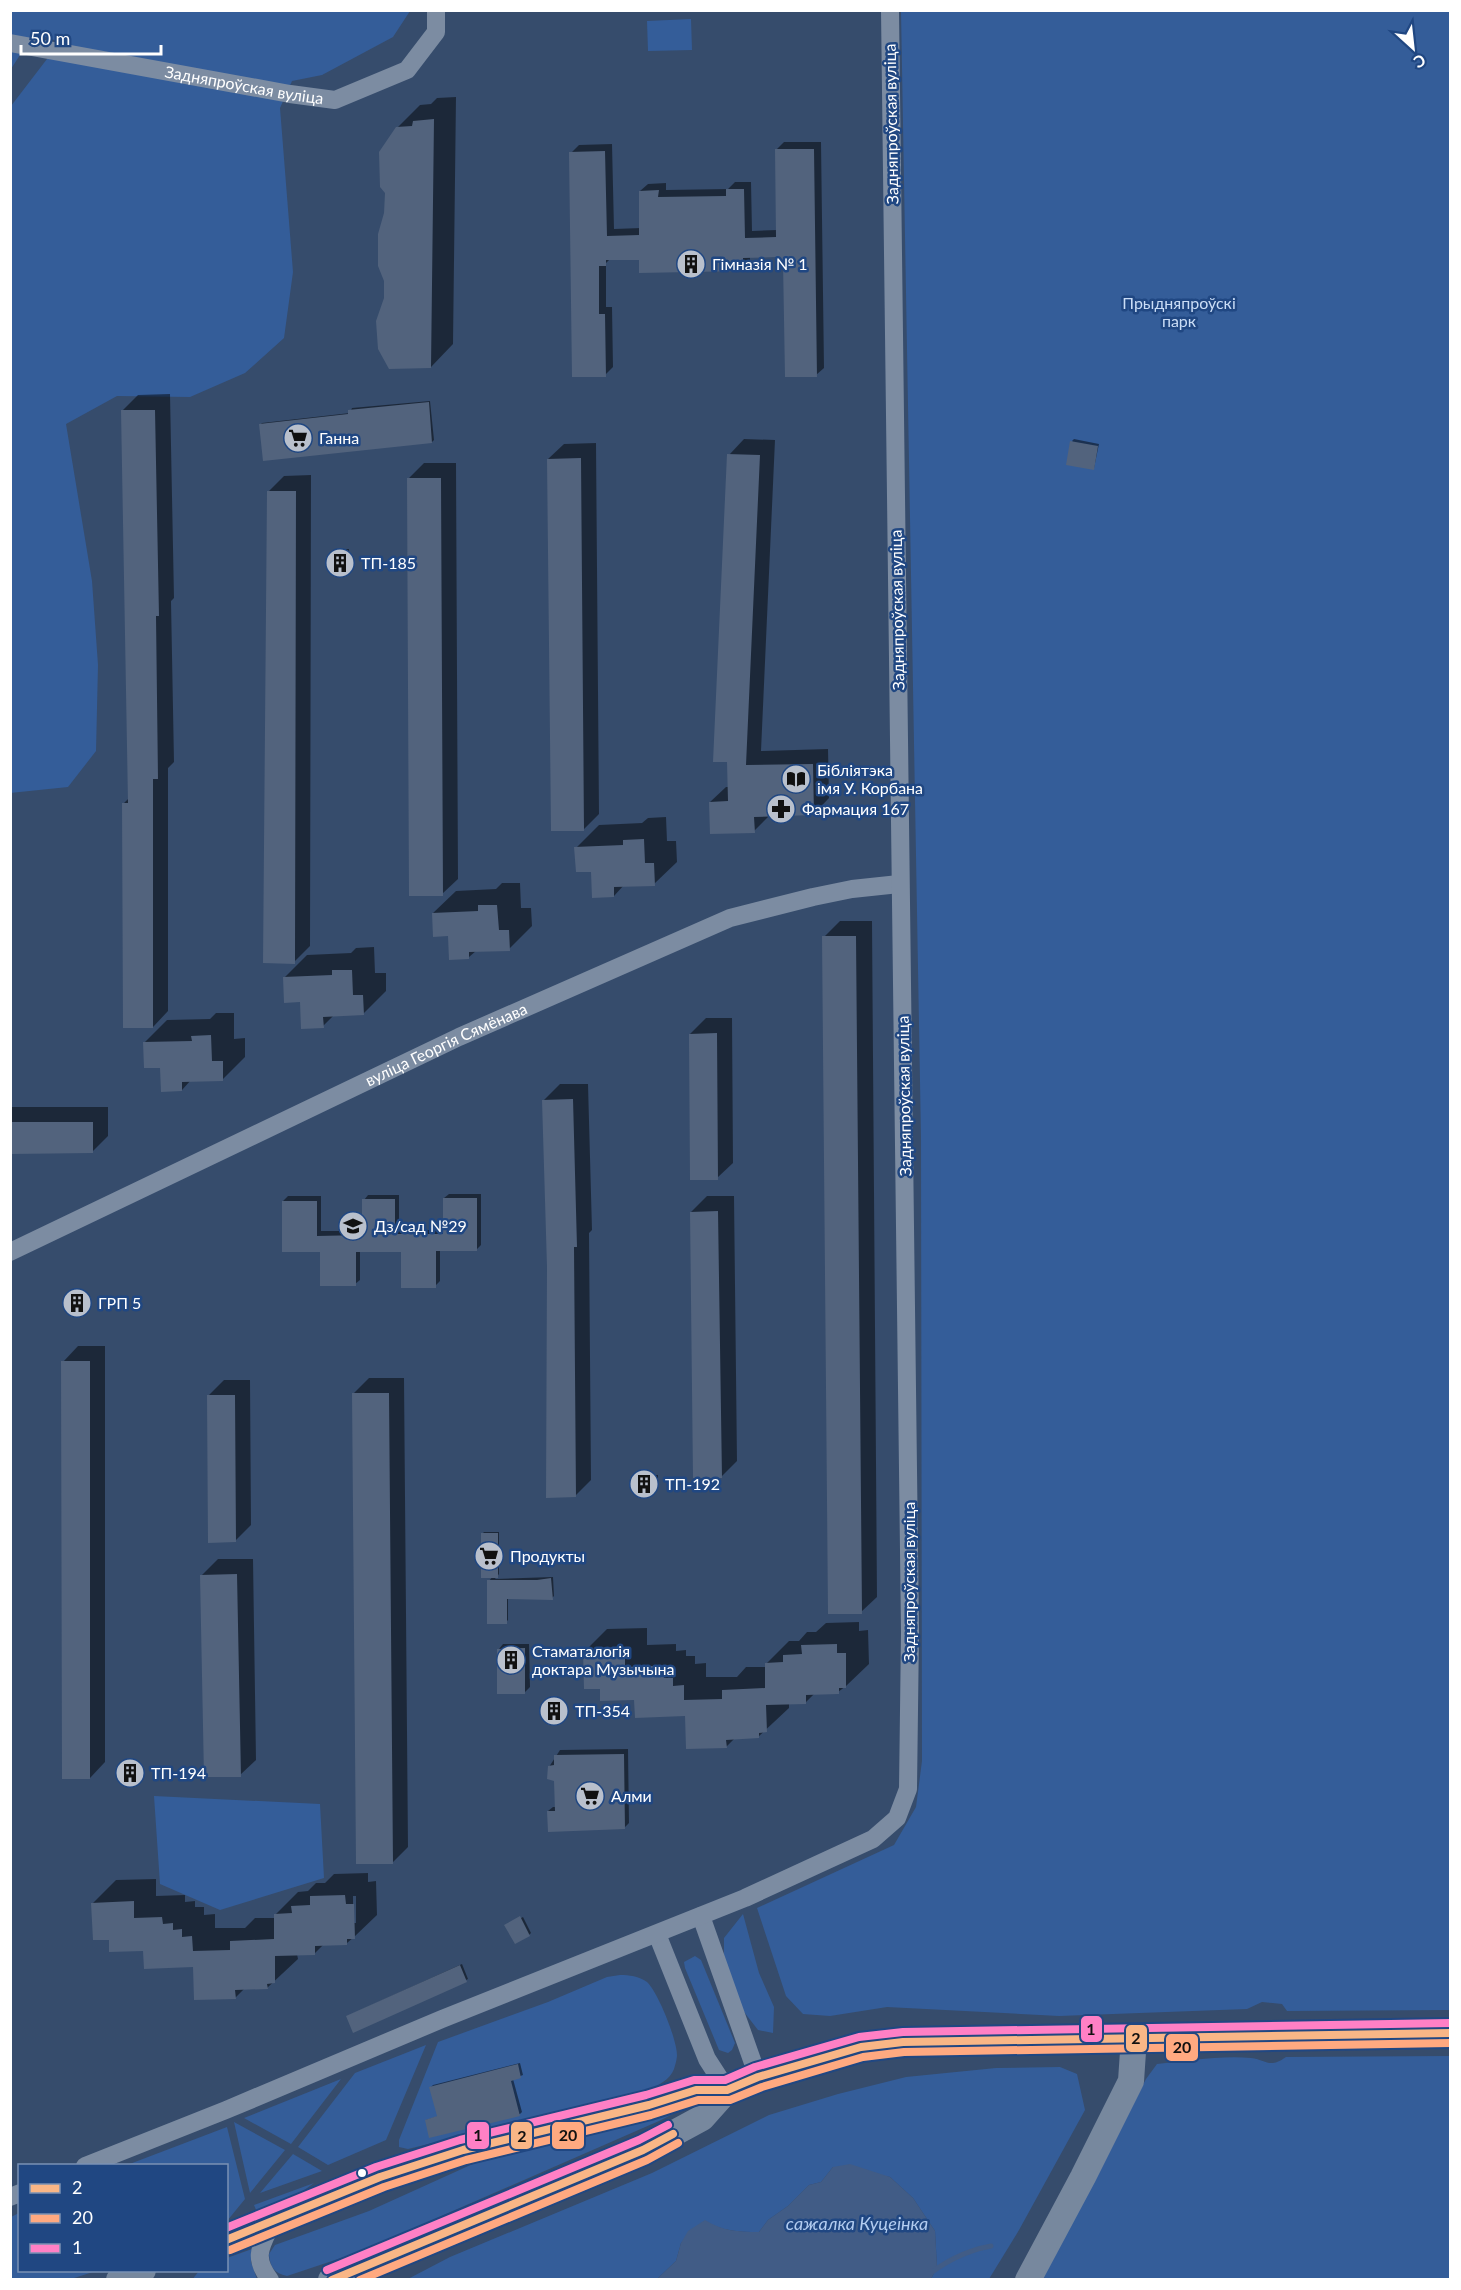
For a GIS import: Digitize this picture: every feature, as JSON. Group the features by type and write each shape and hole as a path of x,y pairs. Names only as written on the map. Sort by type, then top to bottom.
{"main road":[{"path":"228,2239 380,2177 463,2150 649,2105 696,2090 727,2090 758,2077 861,2047 903,2042 1450,2033"},
{"path":"1028,2280 1131,2081 1134,2037"},
{"path":"331,2280 643,2150 702,2118 727,2090"},
{"path":"118,2280 140,2272"}],"street":[{"name":"Задняпроўская вуліца","path":"10,43 334,100 407,70 436,32 436,10"},
{"name":"Задняпроўская вуліца","path":"90,2164 226,2110 442,2019 745,1898 873,1839 897,1818 908,1789 910,1632 905,1129 899,885 890,10"},
{"name":"вуліца Георгія Сямёнава","path":"10,1252 459,1037 730,918 852,889 899,885"},
{"path":"701,1916 758,2077"},
{"path":"657,1934 707,2059 727,2090"},
{"path":"270,2280 261,2268 259,2251 272,2223"}],"green space":[{"path":"10,11 410,11 393,37 322,75 292,81 280,108 293,272 284,338 245,373 190,397 117,396 66,424 92,581 98,665 96,751 68,787 10,793 11,106 60,42 34,33 11,69"},
{"name":"Прыдняпроўскі парк","path":"901,11 1450,11 1450,2010 1287,2011 1282,2004 1262,2002 1247,2009 1059,2016 887,2007 830,2016 803,2014 786,1996 757,1908 894,1845 916,1807 922,1761 921,1137"},
{"path":"691,19 692,50 648,51 647,21"},
{"path":"154,1796 320,1804 324,1878 220,1910 160,1884"},
{"path":"743,1914 759,1973 774,2007 773,2033 758,2030 741,2008 724,1962 724,1938"},
{"path":"695,1956 701,1960 735,2043 728,2053 719,2050 685,1968 684,1962"},
{"path":"634,1976 647,1982 661,2006 674,2039 677,2055 674,2069 667,2079 649,2090 408,2149 399,2147 399,2140 438,2042 548,2002 607,1977"},
{"path":"426,2045 386,2140 328,2165 298,2147 355,2073"},
{"path":"1450,2056 1450,2279 1041,2280 1146,2079 1157,2064 1228,2057 1251,2058 1272,2063 1286,2057"},
{"path":"1060,2067 1077,2074 1085,2110 1019,2230 989,2279 931,2279 937,2267 935,2231 913,2198 890,2177 833,2167 821,2182 809,2185 788,2206 768,2220 759,2232 731,2230 704,2221 681,2243 676,2261 657,2279 406,2280 450,2257 652,2173 769,2115 906,2077 996,2068"},
{"path":"341,2079 291,2144 244,2118"},
{"path":"697,2102 659,2121 359,2252 287,2276 276,2271 270,2262 269,2254 275,2245 369,2211 475,2163"},
{"path":"234,2122 285,2150 250,2193"},
{"path":"227,2127 245,2199 228,2220 228,2164 130,2164"},
{"path":"293,2154 322,2171 260,2193"},
{"path":"314,2183 289,2201 257,2212 254,2205"},
{"path":"18,2214 18,2272 93,2272 71,2279 11,2279 11,2217"},
{"path":"252,2249 251,2262 257,2279 192,2280 198,2272 228,2272 228,2258"}],"water":[{"name":"сажалка Куцеінка","path":"850,2164 890,2177 913,2198 935,2231 937,2267 931,2279 657,2279 676,2261 681,2243 688,2231 705,2220 718,2227 731,2230 759,2232 768,2220 788,2206 809,2185 821,2182 833,2167"}],"building":[{"path":"434,119 431,368 389,369 378,349 376,321 384,298 384,281 378,266 378,234 384,213 385,193 380,187 379,152 396,127 412,126 413,121"},
{"name":"Гімназія № 1","path":"775,149 814,149 817,377 785,377 783,262 777,262 777,257 743,258 743,271 639,273 639,260 606,260 606,266 599,266 599,314 605,314 606,377 572,377 569,152 605,151 607,236 639,235 639,191 659,190 658,197 726,196 726,189 744,189 745,238 776,237"},
{"path":"429,402 432,443 263,461 259,424 348,414 348,410"},
{"path":"121,410 155,410 159,616 156,616 158,779 153,779 153,1028 123,1028 122,803 128,803"},
{"path":"1070,441 1098,446 1094,470 1066,465"},
{"path":"727,454 760,455 746,765 813,764 814,815 754,817 755,833 710,834 709,802 728,801 727,762 713,762"},
{"path":"581,458 584,831 551,831 547,459"},
{"path":"407,478 441,478 443,896 409,896"},
{"path":"267,491 296,491 295,964 263,963"},
{"name":"ТП-185","path":"348,550 348,576 333,576 332,551"},
{"path":"644,839 645,863 654,863 655,886 614,887 614,897 592,898 591,872 576,872 574,847 623,845 623,840"},
{"path":"478,905 497,905 499,930 509,930 510,951 469,952 469,959 449,960 448,936 433,937 432,913 478,911"},
{"path":"822,936 856,936 862,1614 828,1614"},
{"path":"332,970 352,970 353,995 363,995 364,1015 323,1017 324,1028 301,1029 300,1002 284,1003 283,977 332,975"},
{"path":"717,1033 718,1180 690,1180 689,1034"},
{"path":"211,1035 212,1061 223,1061 223,1081 182,1082 182,1091 161,1092 160,1068 144,1068 143,1042 192,1041 191,1036"},
{"path":"573,1099 577,1247 574,1247 576,1497 546,1498 547,1267 542,1100"},
{"path":"10,1122 93,1122 93,1153 10,1154"},
{"path":"443,1198 477,1198 477,1251 436,1251 436,1288 401,1288 401,1252 356,1252 356,1286 320,1286 320,1252 282,1252 282,1201 317,1201 317,1236 362,1235 362,1199 395,1199 395,1234 443,1234"},
{"path":"718,1211 722,1478 693,1478 690,1212"},
{"name":"ГРП 5","path":"70,1293 85,1294 84,1313 69,1312"},
{"path":"61,1361 90,1361 90,1779 62,1779"},
{"path":"352,1393 389,1393 393,1864 356,1864"},
{"path":"207,1395 235,1395 236,1542 208,1543"},
{"name":"ТП-192","path":"656,1476 657,1491 631,1492 630,1478"},
{"name":"Продукты","path":"481,1533 498,1533 498,1578 481,1578"},
{"path":"237,1574 241,1777 204,1777 200,1575"},
{"path":"551,1578 553,1600 507,1599 507,1624 487,1624 487,1580"},
{"path":"837,1644 837,1653 846,1653 846,1688 839,1688 839,1694 806,1695 806,1704 766,1705 767,1732 759,1733 759,1738 726,1740 727,1748 686,1749 685,1716 635,1718 634,1700 600,1701 600,1689 584,1689 583,1652 625,1650 625,1667 654,1666 654,1673 664,1672 664,1678 673,1678 673,1686 684,1685 684,1700 722,1699 722,1690 765,1688 765,1663 783,1662 783,1655 802,1654 801,1645"},
{"name":"Стаматалогія доктара Музычына","path":"525,1648 525,1694 497,1694 497,1649"},
{"name":"Алми","path":"624,1754 625,1829 548,1832 547,1811 555,1811 554,1781 547,1779 548,1766 554,1765 554,1755"},
{"path":"345,1895 346,1904 354,1904 355,1939 347,1939 347,1945 315,1946 315,1955 275,1956 275,1983 267,1984 268,1989 235,1990 236,1999 194,2000 193,1967 144,1969 143,1951 109,1952 109,1940 93,1940 91,1903 134,1901 134,1918 162,1917 163,1924 173,1923 173,1930 182,1929 182,1937 192,1936 193,1951 230,1950 230,1941 274,1939 274,1914 292,1913 291,1906 310,1905 310,1896"},
{"path":"520,1916 530,1936 515,1944 504,1925"},
{"path":"460,1965 467,1982 353,2033 346,2016"},
{"path":"518,2064 521,2078 511,2081 520,2116 429,2138 425,2120 437,2116 429,2087"}],"waterway":[{"path":"922,2280 954,2258 991,2246"}],"transit line":[{"name":"1","path":"228,2227 376,2167 460,2140 646,2095 694,2080 725,2080 755,2067 859,2037 903,2032 1450,2023"},
{"name":"2","path":"228,2239 380,2177 463,2150 649,2105 696,2090 727,2090 758,2077 861,2047 903,2042 1450,2033"},
{"name":"20","path":"230,2250 384,2187 466,2160 651,2115 698,2100 730,2100 762,2087 863,2057 904,2052 1450,2043"},
{"name":"1","path":"327,2270 639,2140 668,2125"},
{"name":"2","path":"332,2280 643,2150 673,2134"},
{"name":"20","path":"360,2280 647,2160 678,2143"}],"place":[{"name":"Гімназія № 1","path":"691,264"},
{"name":"Ганна","path":"298,438"},
{"name":"ТП-185","path":"340,563"},
{"name":"Бібліятэка імя У. Корбана","path":"796,779"},
{"name":"Фармация 167","path":"781,809"},
{"name":"Дз/сад №29","path":"353,1226"},
{"name":"ГРП 5","path":"77,1303"},
{"name":"ТП-192","path":"644,1484"},
{"name":"Продукты","path":"489,1556"},
{"name":"Стаматалогія доктара Музычына","path":"511,1660"},
{"name":"ТП-354","path":"554,1711"},
{"name":"ТП-194","path":"130,1773"},
{"name":"Алми","path":"590,1796"}]}
